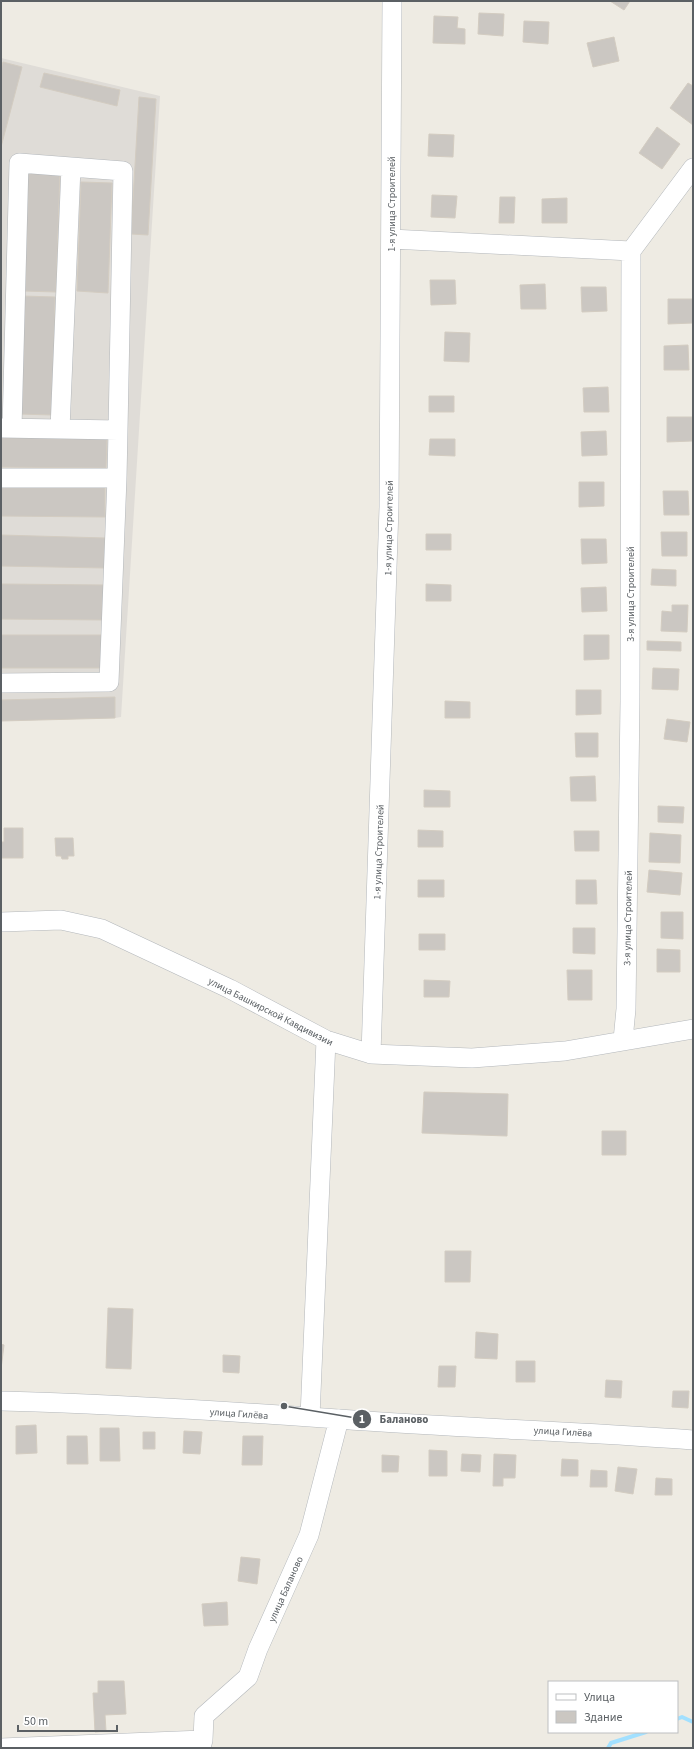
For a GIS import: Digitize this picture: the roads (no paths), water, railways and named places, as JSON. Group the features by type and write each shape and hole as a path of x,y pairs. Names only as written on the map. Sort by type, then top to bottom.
{"street":[{"name":"1-я улица Строителей","path":"371,1054 389,507 392,1"},
{"path":"1,683 109,682 117,478 118,430 123,170 19,163 7,428 118,430"},
{"path":"60,429 71,167"},
{"path":"390,239 631,251 693,168"},
{"name":"3-я улица Строителей","path":"622,1040 626,1009 630,701 631,251"},
{"path":"1,478 117,478"},
{"name":"улица Башкирской Кавдивизии","path":"1,922 61,920 102,929 230,989 326,1040 371,1054 472,1058 565,1051 693,1029"},
{"path":"310,1417 326,1040"},
{"name":"улица Гилёва","path":"1,1401 96,1403 339,1420 587,1432 693,1440"},
{"name":"улица Баланово","path":"1,1748 202,1744 204,1716 248,1678 258,1649 309,1535 339,1420"}],"waterway":[{"path":"678,1719 682,1717 693,1722"},
{"path":"608,1748 611,1743 643,1733"}],"place":[{"name":"Баланово","path":"284,1406"}]}
